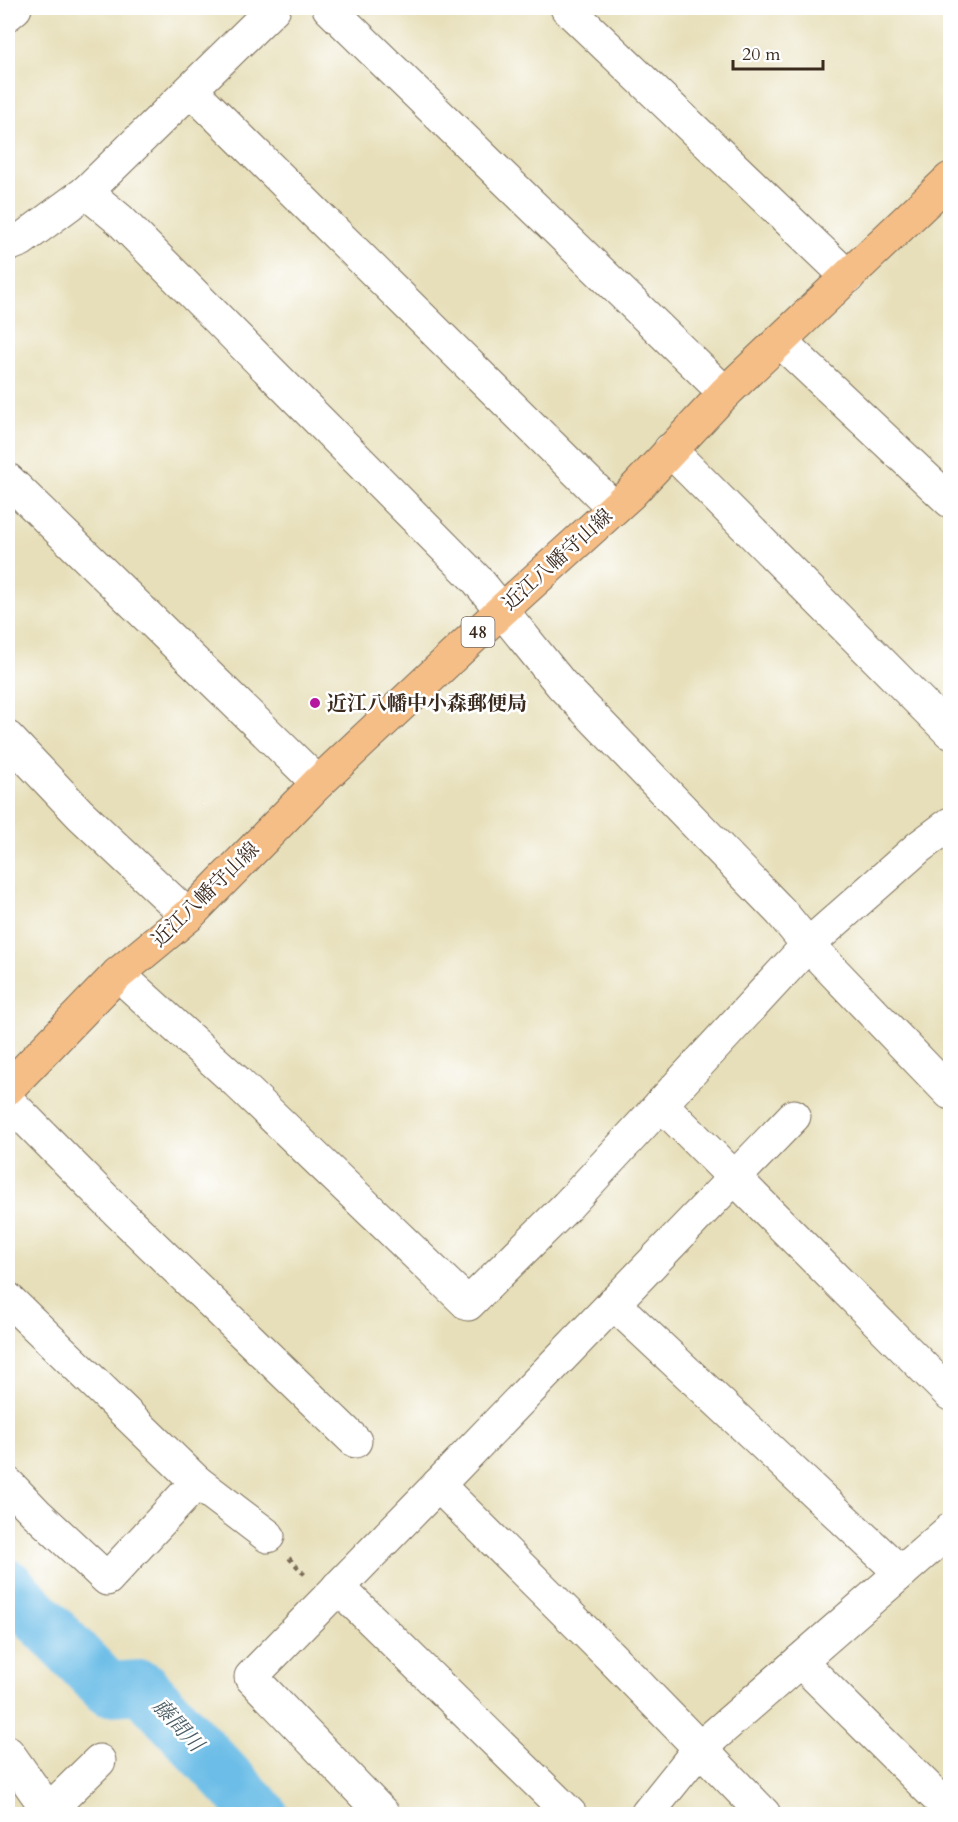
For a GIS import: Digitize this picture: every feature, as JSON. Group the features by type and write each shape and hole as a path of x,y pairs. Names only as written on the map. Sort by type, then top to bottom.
{"main road":[{"name":"近江八幡守山線","path":"8,1088 118,974 188,916 318,783 501,610 614,508 725,393 951,179"}],"street":[{"path":"8,15 15,8"},
{"path":"8,245 21,240 86,192 274,8"},
{"path":"329,8 725,393"},
{"path":"567,8 848,277"},
{"path":"190,90 614,508"},
{"path":"86,192 146,245 478,581 561,684 781,912 808,945 951,1093"},
{"path":"780,341 951,501"},
{"path":"670,450 951,732"},
{"path":"8,480 318,783"},
{"path":"8,738 80,814 188,916"},
{"path":"118,974 237,1082 468,1304 567,1206 808,945 919,847 951,824"},
{"path":"8,1101 117,1211 355,1441"},
{"path":"662,1104 951,1394"},
{"path":"383,1815 251,1677 794,1116"},
{"path":"8,1299 197,1482 268,1536"},
{"path":"613,1303 901,1573"},
{"path":"8,1484 107,1578 197,1482"},
{"path":"438,1485 764,1815"},
{"path":"647,1815 700,1748 951,1530"},
{"path":"333,1593 570,1815"},
{"path":"800,1661 951,1810"},
{"path":"8,1753 50,1813 99,1761"}],"path":[{"path":"268,1536 333,1593"}],"waterway":[{"name":"藤間川","path":"8,1586 108,1689 142,1687 261,1814"}],"place":[{"name":"近江八幡中小森郵便局","path":"315,703"}]}
